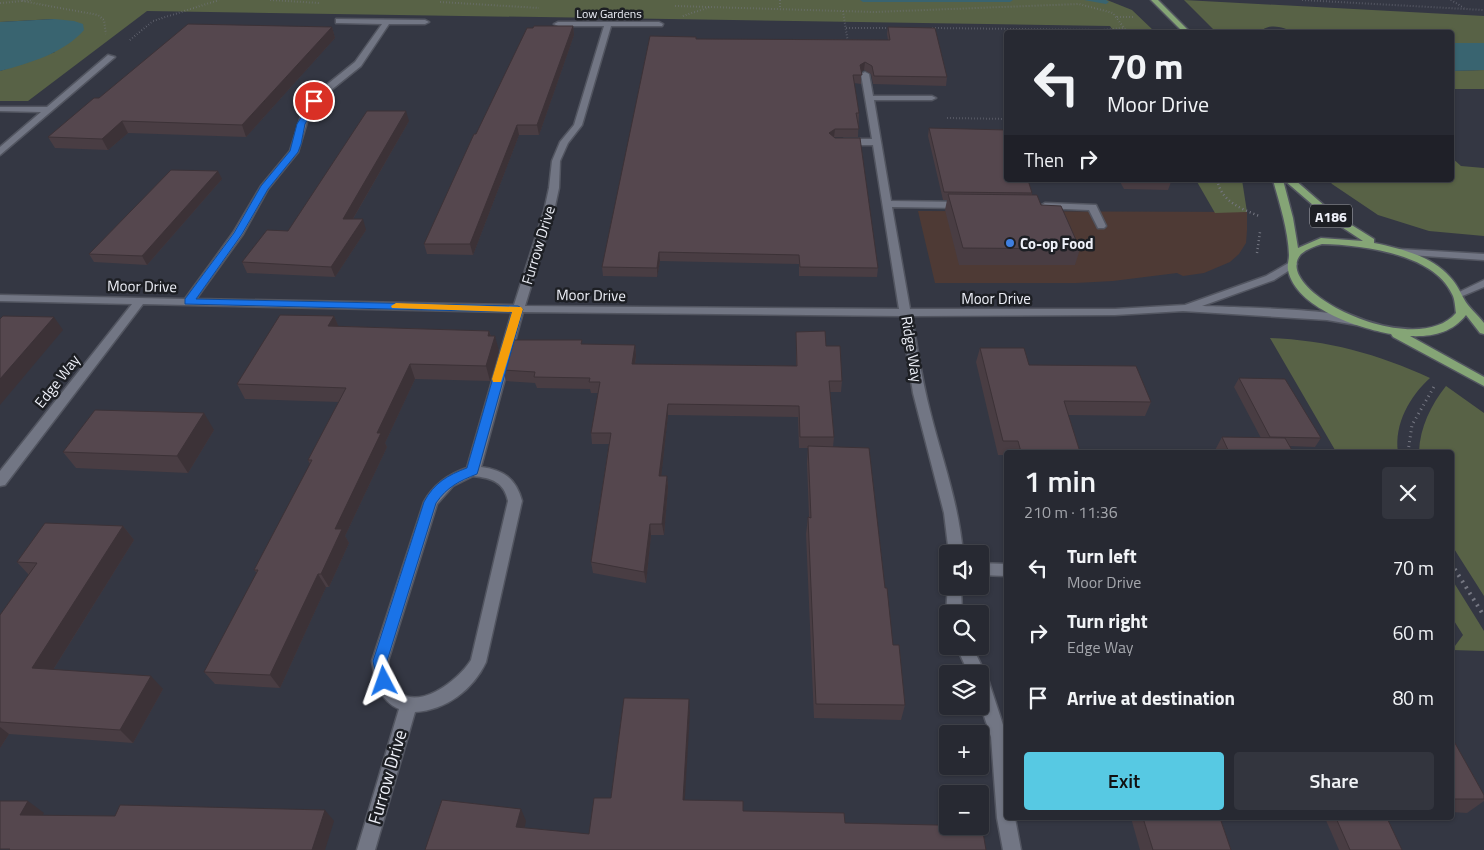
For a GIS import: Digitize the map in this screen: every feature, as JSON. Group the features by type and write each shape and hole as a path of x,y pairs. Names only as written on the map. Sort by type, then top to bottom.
{"main road":[{"path":"1154,0 1184,30"},
{"name":"A186","path":"1279,182 1288,218 1293,260"},
{"name":"A186","path":"1291,182 1331,216 1378,246"},
{"path":"1461,298 1462,312 1448,327 1422,332 1388,330 1356,321 1322,304 1308,294 1293,272 1293,260 1300,248 1322,241 1358,242 1399,252 1419,260 1442,275 1461,298 1484,330"},
{"path":"1388,330 1484,382"}],"street":[{"path":"339,21 425,22"},
{"path":"188,302 238,234 264,188 294,152 298,144 301,124 310,107 322,93 358,64 387,22"},
{"name":"Low Gardens","path":"558,24 658,24"},
{"name":"Furrow Drive","path":"472,471 518,309 549,211 560,150 578,125 608,24"},
{"path":"0,152 111,57"},
{"name":"Ridge Way","path":"866,74 876,142 925,422 942,472 955,529 956,545"},
{"path":"870,98 932,98"},
{"path":"0,109 49,110"},
{"path":"834,142 876,142"},
{"path":"888,204 976,205"},
{"path":"1034,206 1093,207 1101,226"},
{"path":"1399,252 1484,257"},
{"name":"Moor Drive","path":"1183,308 1270,278 1293,260"},
{"path":"1461,298 1484,283"},
{"name":"Moor Drive","path":"0,298 518,309 906,313 1115,312 1183,308 1327,316 1356,321"},
{"name":"Edge Way","path":"0,481 140,301"},
{"path":"472,471 493,472 504,479 513,490 514,501 478,662 467,679 450,693 431,702 409,704 393,697 384,681 380,661 430,502 441,487 455,477 472,471"},
{"path":"989,569 1004,570"},
{"name":"Furrow Drive","path":"366,850 409,704"},
{"path":"989,706 999,737 1004,794"},
{"path":"1007,820 1012,850"}],"path":[{"path":"0,3 33,0"},
{"path":"22,1 98,15 104,20 111,57 153,21 219,0"},
{"path":"270,0 320,3"},
{"path":"780,0 780,9"},
{"path":"1302,0 1484,10"},
{"path":"1451,0 1465,8"},
{"path":"436,2 546,8"},
{"path":"675,6 844,11 918,11 1079,4 1113,13 1123,28 1109,30"},
{"path":"844,11 852,69 866,74"},
{"path":"846,28 896,28"},
{"path":"925,28 1043,30"},
{"path":"1217,182 1219,191 1229,202 1260,217 1260,208"},
{"path":"1254,259 1259,246 1260,226"},
{"path":"1408,450 1409,430 1415,415 1436,384"},
{"path":"1454,568 1484,616"}],"shaded area":[{"path":"918,211 1247,212 1246,243 1239,254 1230,262 1204,273 1183,276 1177,273 1113,281 1076,283 935,283"}],"green space":[{"path":"0,0 1107,0 1132,10 1153,30 1113,30 1110,26 147,11 28,101 0,101 0,71 55,52 54,19 0,22"},
{"path":"1184,0 1484,16 1484,43 1454,43 1454,30 1288,30 1270,27 1262,30 1214,30"},
{"path":"1484,70 1484,89 1454,89 1454,71"},
{"path":"1454,160 1461,166 1484,168 1484,236 1429,231 1378,215 1330,182 1454,182"},
{"path":"1197,182 1242,182 1247,212 1215,213"},
{"path":"1270,338 1332,345 1372,355 1430,378 1416,393 1405,411 1399,431 1398,450 1335,450"},
{"path":"1446,386 1484,413 1484,596 1454,549 1454,450 1419,450 1424,425"},
{"path":"1454,583 1484,631 1484,651 1454,650 1463,635 1454,621"}],"water":[{"path":"54,19 83,24 84,30 57,51 34,61 0,71 0,22"},
{"path":"1454,43 1484,43 1484,70 1454,71"}],"building":[{"path":"188,24 332,27 242,125 122,121 102,139 48,137 94,98 99,98"},
{"path":"534,26 573,26 537,125 517,125 470,244 424,244 474,134 476,134 527,28 533,28"},
{"path":"888,27 935,28 947,77 874,76 872,66 865,62 860,65 862,75 853,75 859,113 856,113 859,129 835,129 829,133 835,138 860,138 878,268 800,267 799,255 659,252 657,268 602,267 650,36 696,37 696,39 890,40"},
{"path":"367,111 406,111 343,219 363,219 331,267 242,262 267,230 288,231"},
{"path":"929,128 1004,130 1004,182 1029,182 1032,193 944,192"},
{"path":"171,170 218,171 142,256 89,254"},
{"path":"948,194 1037,195 1041,205 1061,206 1080,249 963,248"},
{"path":"280,315 334,316 328,326 489,331 488,336 495,336 486,366 410,364 377,433 381,433 335,529 342,529 321,574 318,574 270,675 204,672 258,570 254,570 312,460 308,460 346,388 237,384"},
{"path":"3,316 54,317 0,379 0,319"},
{"path":"825,331 826,346 840,346 842,381 829,381 834,437 800,437 799,406 668,404 659,476 667,476 662,524 650,524 644,572 591,562 611,433 591,433 600,382 589,382 590,378 534,377 535,372 503,370 512,340 582,340 581,344 635,345 632,364 797,366 796,332"},
{"path":"980,348 1024,348 1029,365 1136,366 1151,402 1064,401 1079,450 1020,450 1018,441 1003,441"},
{"path":"1239,378 1285,379 1321,438 1270,437"},
{"path":"95,410 204,413 177,456 63,452"},
{"path":"1222,437 1285,438 1292,450 1228,450"},
{"path":"808,446 869,448 885,588 887,588 893,645 899,645 905,705 816,704 808,517 811,518"},
{"path":"45,523 123,526 32,668 151,676 120,730 0,722 0,615 37,563 17,562"},
{"path":"624,698 689,699 683,800 743,801 743,811 844,813 845,823 939,825 939,835 984,835 986,850 425,850 442,800 521,809 516,827 589,834 594,798 611,798"},
{"path":"1454,741 1484,795 1484,799 1454,799"},
{"path":"0,801 28,801 20,815 115,816 120,805 325,810 312,850 9,850 0,849"},
{"path":"1144,820 1221,820 1231,850 1153,850"},
{"path":"1337,820 1388,820 1402,850 1350,850"}],"waterway":[{"path":"863,0 1010,0"},
{"path":"1087,0 1106,2"}],"slow traffic":[{"path":"396,306 518,309 497,379"}],"place":[{"name":"Co-op Food","path":"1010,243"}],"route":[{"path":"314,101 306,112 301,124 298,144 294,152 264,188 238,234 188,302 518,309 472,471 455,477 441,487 430,502 380,661 384,681"}]}
